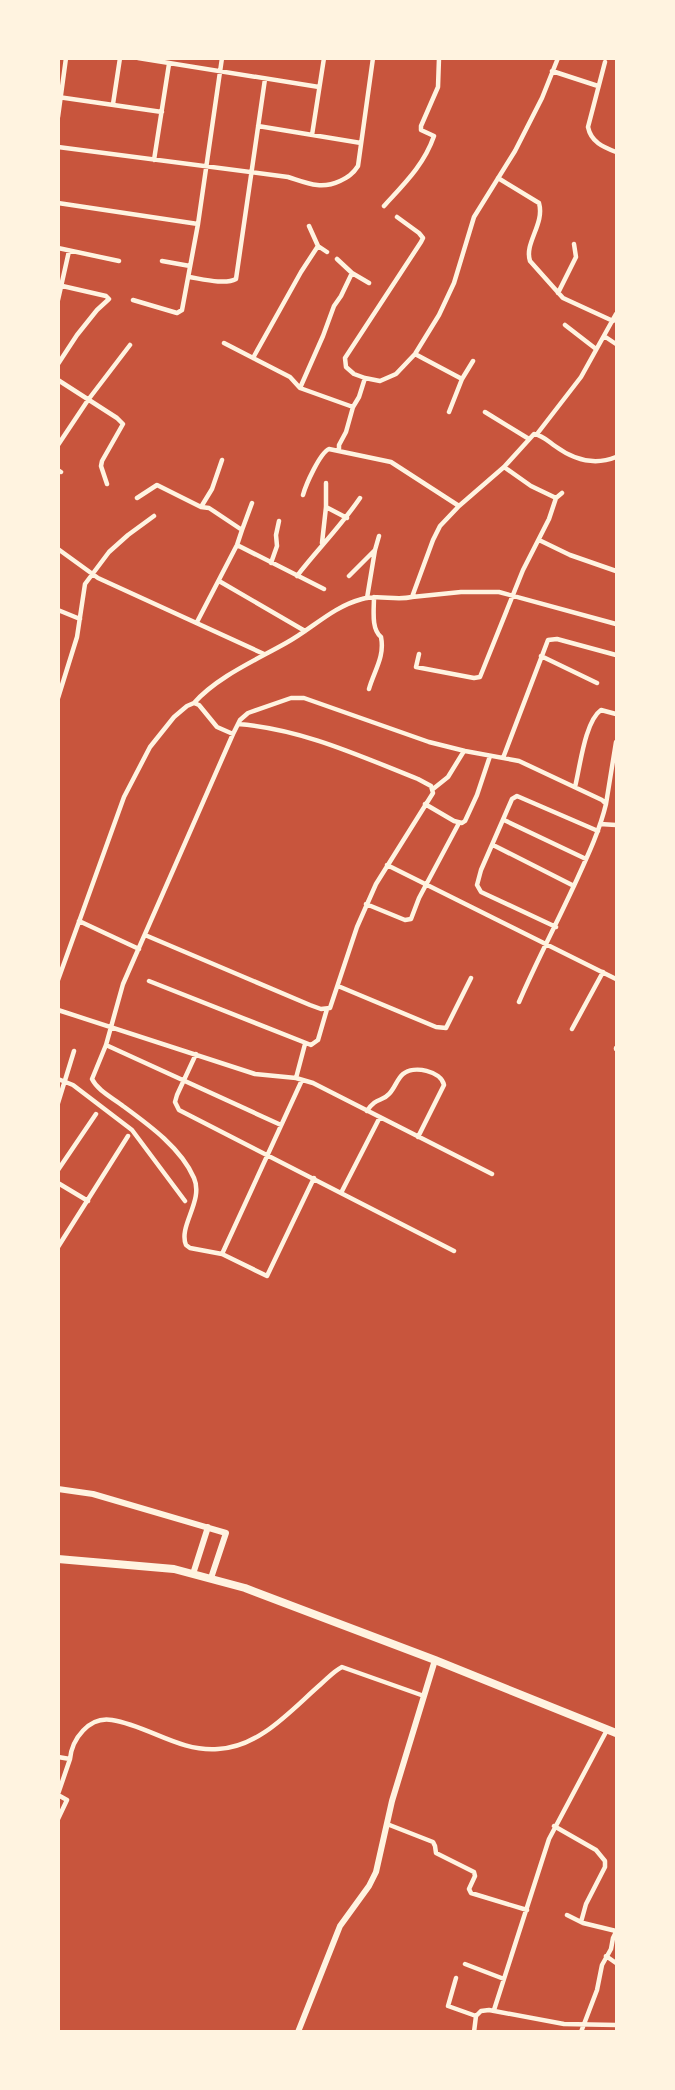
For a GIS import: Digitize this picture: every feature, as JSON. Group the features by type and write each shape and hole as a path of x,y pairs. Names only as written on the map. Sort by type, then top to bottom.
{"main road":[{"path":"58,1559 153,1567 211,1578 265,1594 616,1733"}],"street":[{"path":"58,117 66,58"},
{"path":"113,105 120,58"},
{"path":"138,58 319,87"},
{"path":"133,300 179,312 182,310 207,168 222,58"},
{"path":"312,135 324,58"},
{"path":"58,147 288,177 316,186 332,185 354,172 358,166 374,58"},
{"path":"384,206 421,165 434,136 422,130 421,126 438,87 439,58"},
{"path":"397,217 423,238 345,358 346,367 354,374 380,381 396,374 415,354 439,315 454,283 474,217 516,150 542,98 558,58"},
{"path":"605,62 588,120 589,133 596,143 616,152"},
{"path":"154,160 169,64"},
{"path":"552,71 598,86"},
{"path":"189,277 235,280 265,79"},
{"path":"60,97 162,112"},
{"path":"258,126 361,143"},
{"path":"498,178 539,203 540,216 529,258 558,293 613,321"},
{"path":"58,203 198,224"},
{"path":"309,226 318,246 327,252"},
{"path":"558,293 576,257 574,244"},
{"path":"253,358 318,246"},
{"path":"58,248 119,261"},
{"path":"58,300 69,250"},
{"path":"336,260 369,283"},
{"path":"162,261 190,266"},
{"path":"300,388 334,306 352,273"},
{"path":"58,364 77,335 109,299 106,296 60,285"},
{"path":"412,597 440,526 459,506 504,467 529,439 537,434 581,377 616,314"},
{"path":"565,325 596,349"},
{"path":"604,336 616,344"},
{"path":"224,343 290,377 300,388 353,407"},
{"path":"58,445 88,400 130,345"},
{"path":"415,354 462,379"},
{"path":"449,412 462,379 473,361"},
{"path":"339,450 365,378"},
{"path":"58,380 123,424 102,461 101,466 107,484"},
{"path":"485,412 529,439"},
{"path":"537,434 569,455 585,461 600,462 616,457"},
{"path":"303,495 308,479 318,466 322,453 329,449 391,462 459,506"},
{"path":"201,507 212,489 222,460"},
{"path":"504,467 531,486 556,498"},
{"path":"322,544 326,483"},
{"path":"137,498 157,485 201,507 209,508 242,530"},
{"path":"418,654 416,667 474,678 480,677 513,594 556,498 562,493"},
{"path":"297,576 322,544 347,518 360,498"},
{"path":"197,622 237,544 252,503"},
{"path":"326,507 347,518"},
{"path":"59,698 80,619 85,584 109,552 154,516"},
{"path":"271,563 277,546 276,530 279,521"},
{"path":"367,598 379,536"},
{"path":"539,540 570,555 616,571"},
{"path":"237,544 324,589"},
{"path":"58,549 93,575 264,654"},
{"path":"349,576 375,550"},
{"path":"219,581 305,631"},
{"path":"58,980 117,815 150,747 180,712 264,654 286,644 331,613 374,597 394,600 490,591 513,594 616,624"},
{"path":"369,689 380,663 382,643 375,628 374,597"},
{"path":"58,610 80,619"},
{"path":"503,758 548,640 552,639 616,656"},
{"path":"541,656 597,683"},
{"path":"314,1178 267,1276 222,1254 190,1248 184,1241 196,1195 194,1178 156,1130 93,1082 93,1075 106,1045 123,984 238,724 248,713 299,697 429,742 530,765 599,797 606,804"},
{"path":"194,704 199,705 218,727 233,735"},
{"path":"575,787 594,717 601,710 616,714"},
{"path":"238,724 264,726 304,736 418,779 434,789"},
{"path":"519,1002 556,927 600,824 606,804 616,742"},
{"path":"149,981 305,1044 315,1044 327,1010 332,1004 366,904 434,789 448,777 464,751"},
{"path":"366,904 409,921 459,823 467,818 490,756"},
{"path":"556,927 478,889 478,879 512,799 517,796 597,831"},
{"path":"425,804 459,823"},
{"path":"504,820 586,859"},
{"path":"600,824 616,825"},
{"path":"493,845 574,886"},
{"path":"387,865 616,979"},
{"path":"79,921 139,949"},
{"path":"145,935 310,1005 327,1010"},
{"path":"572,1029 603,972"},
{"path":"338,986 436,1027 446,1028 471,978"},
{"path":"58,1011 255,1074 303,1080 492,1174"},
{"path":"296,1078 305,1044"},
{"path":"106,1045 281,1125"},
{"path":"58,1103 62,1080 74,1051"},
{"path":"196,1054 175,1102 179,1110 454,1251"},
{"path":"367,1111 372,1103 389,1094 399,1078 407,1071 423,1070 435,1075 444,1085 418,1137"},
{"path":"62,1080 132,1130 185,1201"},
{"path":"222,1254 303,1080"},
{"path":"58,1170 96,1114"},
{"path":"341,1193 380,1118"},
{"path":"58,1247 128,1136"},
{"path":"58,1183 88,1201"},
{"path":"58,1489 93,1494 225,1533 211,1578"},
{"path":"193,1574 208,1527"},
{"path":"298,2031 339,1926 369,1886 376,1872 387,1824 435,1660"},
{"path":"58,1819 67,1800 58,1794 75,1739 84,1730 102,1720 119,1722 165,1739 202,1749 227,1748 243,1744 262,1734 342,1667 424,1696"},
{"path":"494,2010 554,1826 607,1730"},
{"path":"58,1757 70,1759"},
{"path":"387,1824 433,1842 435,1853 474,1872 476,1876 469,1889 471,1893 527,1910"},
{"path":"554,1826 596,1850 605,1861 605,1867 586,1904 581,1922"},
{"path":"567,1916 616,1931 612,1940 612,1948 602,1965 597,1990 581,2031"},
{"path":"606,1956 616,1963"},
{"path":"465,1964 504,1979"},
{"path":"456,1978 448,2006 476,2016"},
{"path":"474,2031 476,2016 483,2011 494,2010 564,2024 616,2025"}]}
